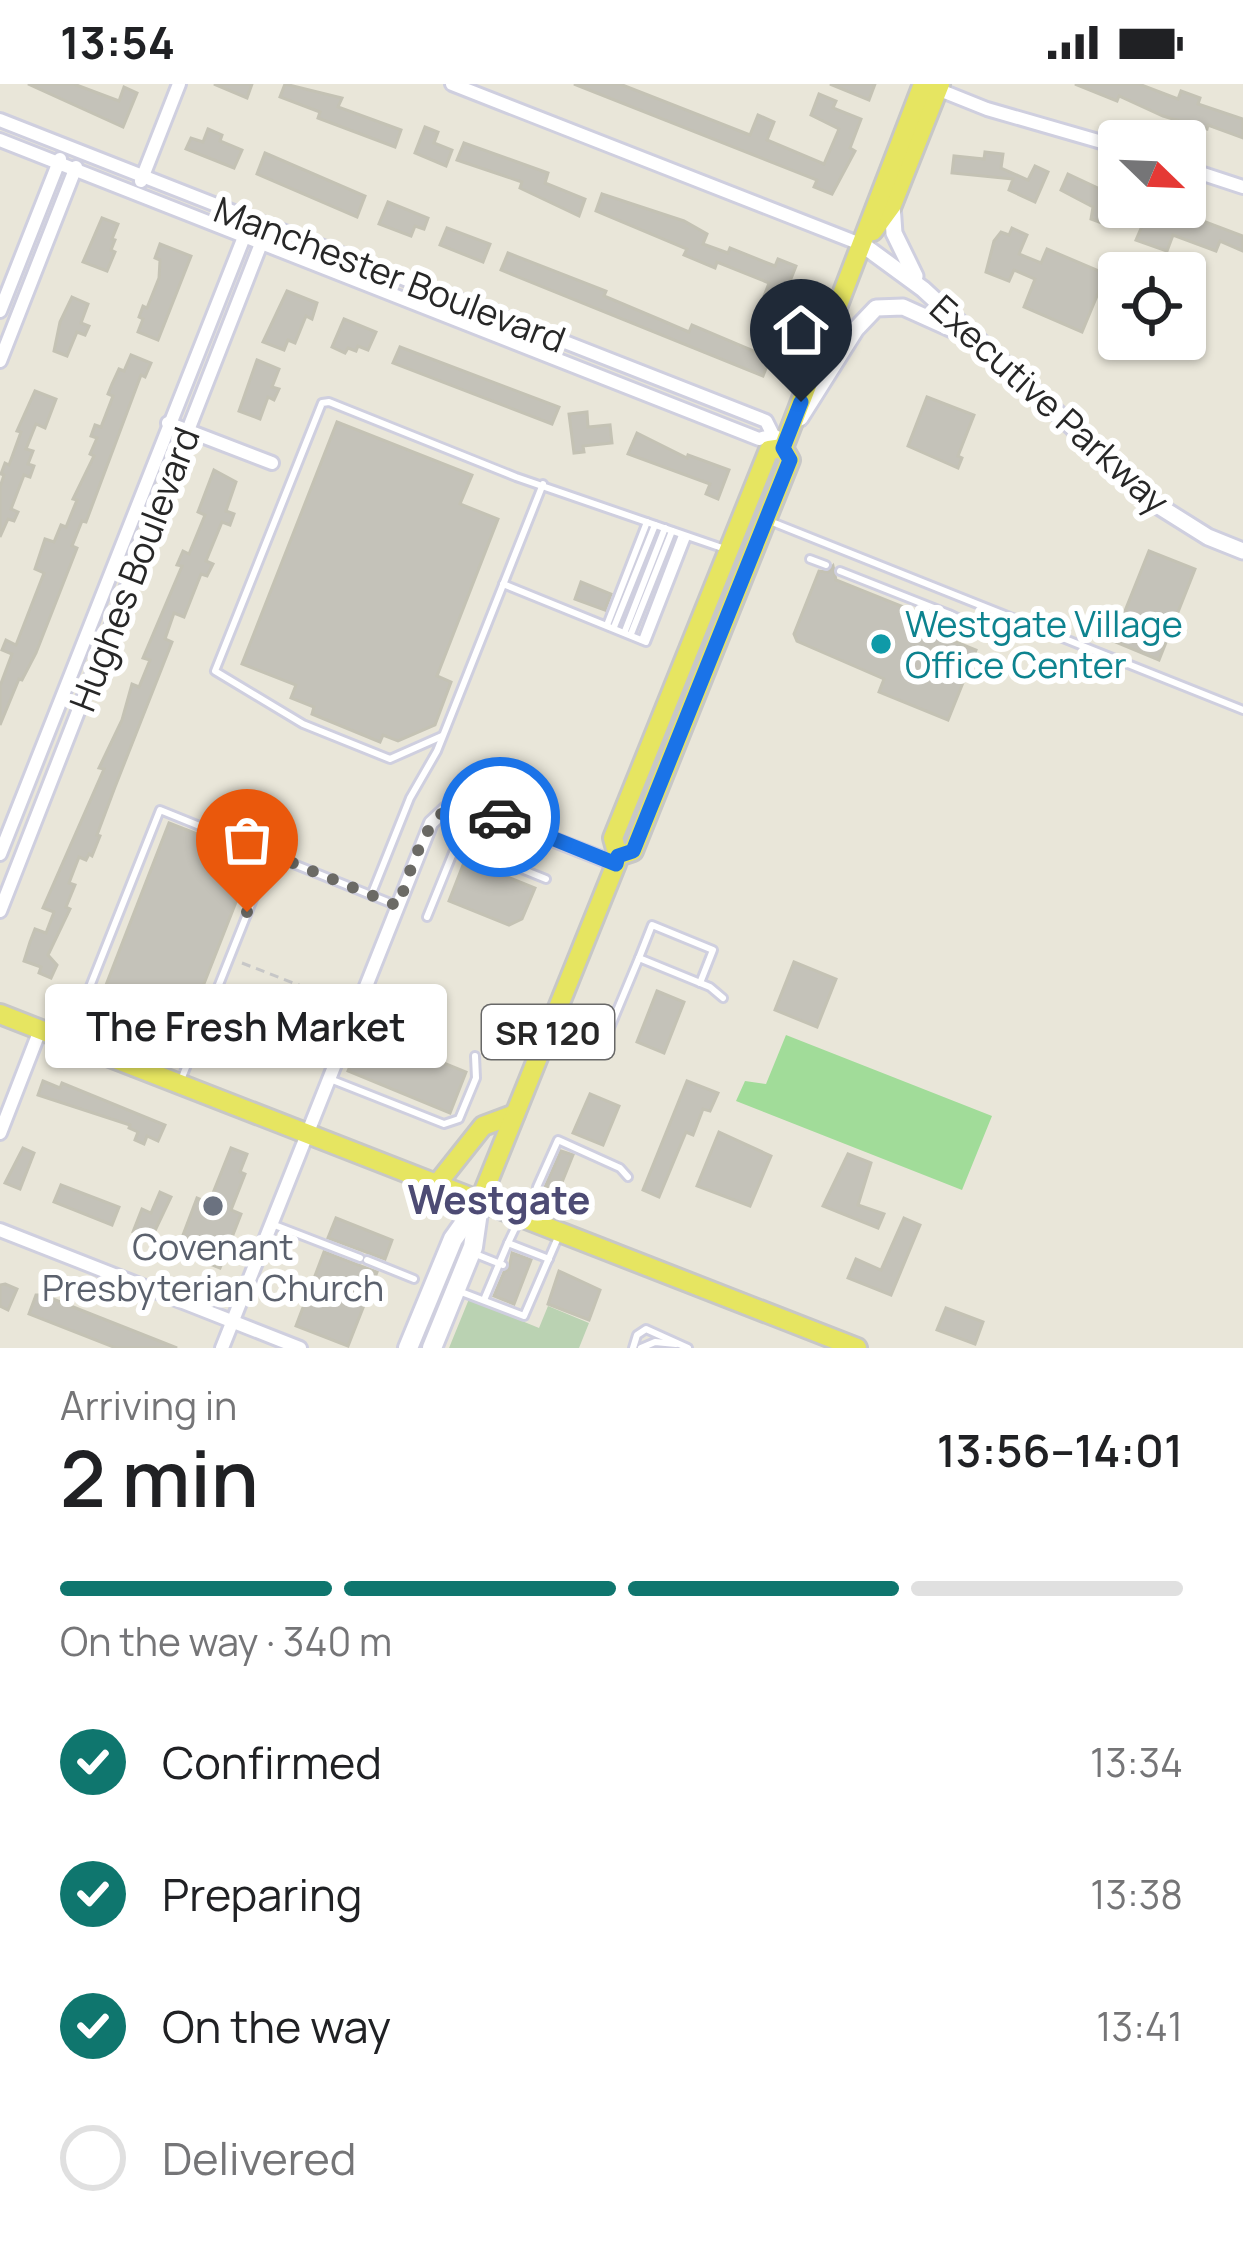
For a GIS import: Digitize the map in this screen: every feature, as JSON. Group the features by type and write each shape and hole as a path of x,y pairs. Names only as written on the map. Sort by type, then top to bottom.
{"main road":[{"name":"SR 120","path":"408,1348 453,1240 479,1201 617,860 633,851 790,460 780,441 931,85"},
{"name":"SR 120","path":"863,245 892,205 931,85"},
{"path":"617,860 613,838 769,450 780,441"},
{"path":"707,662 700,652 738,560 729,550"},
{"path":"0,1014 857,1348"},
{"path":"437,1184 483,1126 514,1114"},
{"name":"SR 120","path":"432,1348 471,1252 479,1201"}],"street":[{"path":"136,194 179,84"},
{"path":"452,84 863,245"},
{"path":"931,85 987,109 1098,141"},
{"name":"Manchester Boulevard","path":"0,120 766,422 780,441"},
{"name":"Manchester Boulevard","path":"0,140 759,439 780,441"},
{"path":"0,311 65,147"},
{"path":"0,361 82,153"},
{"path":"1206,175 1243,187"},
{"path":"892,205 894,233 923,289"},
{"name":"Hughes Boulevard","path":"0,854 250,220"},
{"name":"Hughes Boulevard","path":"0,911 267,227"},
{"name":"Executive Parkway","path":"863,245 923,289 1157,505 1208,537 1243,551"},
{"path":"780,441 856,329 876,308 903,308 974,339"},
{"path":"168,424 272,463"},
{"path":"222,1348 431,824 456,806 490,813 617,860"},
{"path":"0,1133 40,1030"},
{"path":"0,1230 300,1348"}],"lane":[{"path":"442,736 390,759 303,724 215,671 322,404 329,402 729,550"},
{"path":"372,893 410,798 442,736 543,484"},
{"path":"765,519 1243,710"},
{"path":"610,627 651,523"},
{"path":"627,634 668,530"},
{"path":"503,584 646,642 685,536"},
{"path":"810,559 826,565"},
{"path":"840,571 1000,639"},
{"path":"69,1041 160,810 398,906"},
{"path":"427,917 457,843 546,879"},
{"path":"180,1083 271,854"},
{"path":"558,1008 609,1030 652,925 713,950 700,982"},
{"path":"639,958 700,982 723,998"},
{"path":"330,1079 444,1124 459,1119 476,1078 475,1056"},
{"path":"536,1187 558,1140 620,1168 628,1178"},
{"path":"484,1300 520,1216"},
{"path":"272,1224 413,1279"},
{"path":"455,1290 524,1316 560,1232"},
{"path":"508,1243 549,1259"},
{"path":"471,1252 501,1264"},
{"path":"526,1274 540,1280"},
{"path":"518,1293 532,1298"},
{"path":"646,1329 684,1346 655,1342 637,1348 637,1335 646,1329"}],"path":[{"path":"242,963 347,1004"}],"green space":[{"path":"786,1035 992,1116 962,1190 736,1101 745,1081 766,1084"},
{"path":"469,1299 539,1328 548,1306 589,1323 579,1348 449,1348"}],"building":[{"path":"28,84 74,84 119,101 124,87 137,93 123,127"},
{"path":"214,84 252,84 247,98"},
{"path":"285,84 342,98 338,107 401,130 395,147 318,118 320,112 280,97"},
{"path":"574,84 620,84 750,135 758,115 774,122 767,140 824,164 839,129 811,115 819,94 836,101 833,108 861,119 850,148 855,151 832,194 814,187 817,180"},
{"path":"830,84 875,84 869,100"},
{"path":"1075,84 1139,84 1178,99 1181,91 1200,98 1198,104 1243,119 1243,138 1208,125 1206,129 1206,120 1177,120 1119,96 1117,101"},
{"path":"425,127 438,132 434,143 452,150 446,166 415,153"},
{"path":"208,129 222,135 220,141 242,150 234,168 186,149 191,138 203,142"},
{"path":"464,143 548,173 545,183 585,199 579,216 520,188 522,182 457,160"},
{"path":"985,152 1003,154 1001,168 1028,180 1035,166 1048,172 1035,202 1009,190 1013,179 952,173 954,156 984,159"},
{"path":"265,153 365,196 357,217 257,174"},
{"path":"1068,174 1098,188 1098,222 1091,219 1093,207 1061,190"},
{"path":"602,194 684,221 707,234 703,244 728,253 730,248 775,266 778,259 796,266 785,294 790,296 784,313 761,304 769,283 717,262 715,268 684,255 687,249 596,211"},
{"path":"388,202 428,218 424,229 415,226 411,236 379,224"},
{"path":"102,218 118,224 107,271 83,262"},
{"path":"1206,222 1243,236 1243,251 1220,241 1216,251 1173,235 1167,251 1136,240 1141,228 1206,228"},
{"path":"447,228 490,244 483,262 440,245"},
{"path":"1012,228 1027,235 1019,254 1041,263 1047,249 1098,271 1098,293 1082,332 1024,307 1035,279 1014,270 1009,281 986,272 994,241 1001,232 1009,235"},
{"path":"160,244 191,256 158,340 138,332 143,306 147,308 159,278 160,260 155,258"},
{"path":"508,253 606,291 604,296 689,332 692,325 770,358 763,376 501,270"},
{"path":"287,291 317,303 312,319 306,316 295,343 288,340 284,350 263,342"},
{"path":"72,297 88,304 81,323 89,326 85,335 77,332 67,356 54,351"},
{"path":"344,319 376,332 368,350 358,346 345,353 332,347"},
{"path":"400,347 559,407 552,424 393,363"},
{"path":"131,355 151,363 145,377 141,375 86,522 82,521 72,546 77,548 36,653 0,725 0,686 12,654 2,650 6,640 16,645 44,573 35,569 45,539 54,542 61,525 66,527 77,500 73,499 94,456 90,454 97,438 91,436 95,425 101,427 113,396 108,394 112,384"},
{"path":"257,360 279,369 272,387 279,389 274,400 268,397 260,419 239,411"},
{"path":"35,391 56,399 45,428 36,424 26,449 33,451 28,464 34,466 30,477 24,475 11,509 18,512 14,521 8,519 0,537 1,474 5,463 9,465 21,432 17,431"},
{"path":"927,397 974,415 958,468 908,446"},
{"path":"587,412 588,427 610,425 612,443 583,446 584,452 574,453 569,414"},
{"path":"337,422 472,475 460,504 498,519 437,676 451,682 435,725 398,741 383,735 380,742 312,714 314,707 291,698 296,685 242,664"},
{"path":"637,433 687,458 729,470 718,499 706,494 710,484 628,454"},
{"path":"214,470 236,482 226,511 234,514 230,525 222,522 206,561 213,564 207,576 201,574 184,617 174,613 165,639 172,642 100,836 92,856 79,857 69,883 75,885 66,907 70,909 48,955 57,965 51,978 39,973 41,967 24,961 30,942 35,929 46,933 54,912 43,908 104,769 99,768 122,720 132,684 139,687 150,660 143,658 182,566 177,565 183,551 189,554 205,515 198,512"},
{"path":"1149,551 1195,569 1159,660 1113,641"},
{"name":"Westgate Village Office Center","path":"833,566 836,580 941,622 936,634 976,650 948,720 879,692 884,679 797,641 794,634 819,571 828,572"},
{"path":"581,582 611,594 605,610 575,599"},
{"path":"169,823 254,856 178,1050 94,1016"},
{"path":"465,860 535,888 522,919 509,925 449,901"},
{"path":"794,962 836,979 817,1027 775,1010"},
{"path":"657,991 684,1002 664,1053 637,1042"},
{"path":"365,1031 466,1072 450,1113 348,1071"},
{"path":"43,1081 60,1088 62,1083 165,1125 158,1141 147,1136 144,1144 135,1140 138,1132 130,1125 38,1095"},
{"path":"687,1081 718,1093 710,1111 703,1109 693,1135 686,1132 659,1197 643,1190"},
{"path":"590,1094 619,1106 603,1145 573,1133"},
{"path":"719,1132 771,1156 750,1206 697,1186"},
{"path":"23,1148 34,1153 20,1189 5,1183"},
{"name":"Covenant Presbyterian Church","path":"231,1148 247,1154 231,1210 241,1214 220,1268 177,1251 197,1198 209,1203"},
{"path":"561,1151 573,1155 558,1192 545,1187"},
{"path":"848,1154 871,1163 858,1205 884,1214 878,1228 823,1206"},
{"path":"61,1185 119,1207 112,1225 54,1202"},
{"path":"160,1192 171,1197 151,1239 133,1232 142,1209 151,1213"},
{"path":"336,1218 392,1240 385,1259 328,1238"},
{"path":"904,1218 920,1225 891,1295 848,1278 856,1259 881,1270"},
{"path":"324,1252 377,1272 348,1346 296,1326"},
{"path":"512,1253 531,1260 514,1304 494,1296"},
{"path":"559,1271 600,1290 589,1320 548,1304"},
{"path":"0,1285 17,1289 8,1310 0,1306"},
{"path":"36,1295 177,1348 116,1348 29,1314"},
{"path":"946,1308 983,1322 975,1344 937,1330"}],"way so far":[{"path":"247,912 271,854 398,906 438,815 465,805 500,817"}],"place":[{"name":"Westgate Village Office Center","path":"881,644"},
{"name":"The Fresh Market","path":"247,912"},
{"name":"Covenant Presbyterian Church","path":"213,1206"}],"district":[{"name":"Westgate","path":"499,1199"}],"route":[{"path":"500,817 616,864 618,856 633,851 790,460 783,448 801,402"}]}
